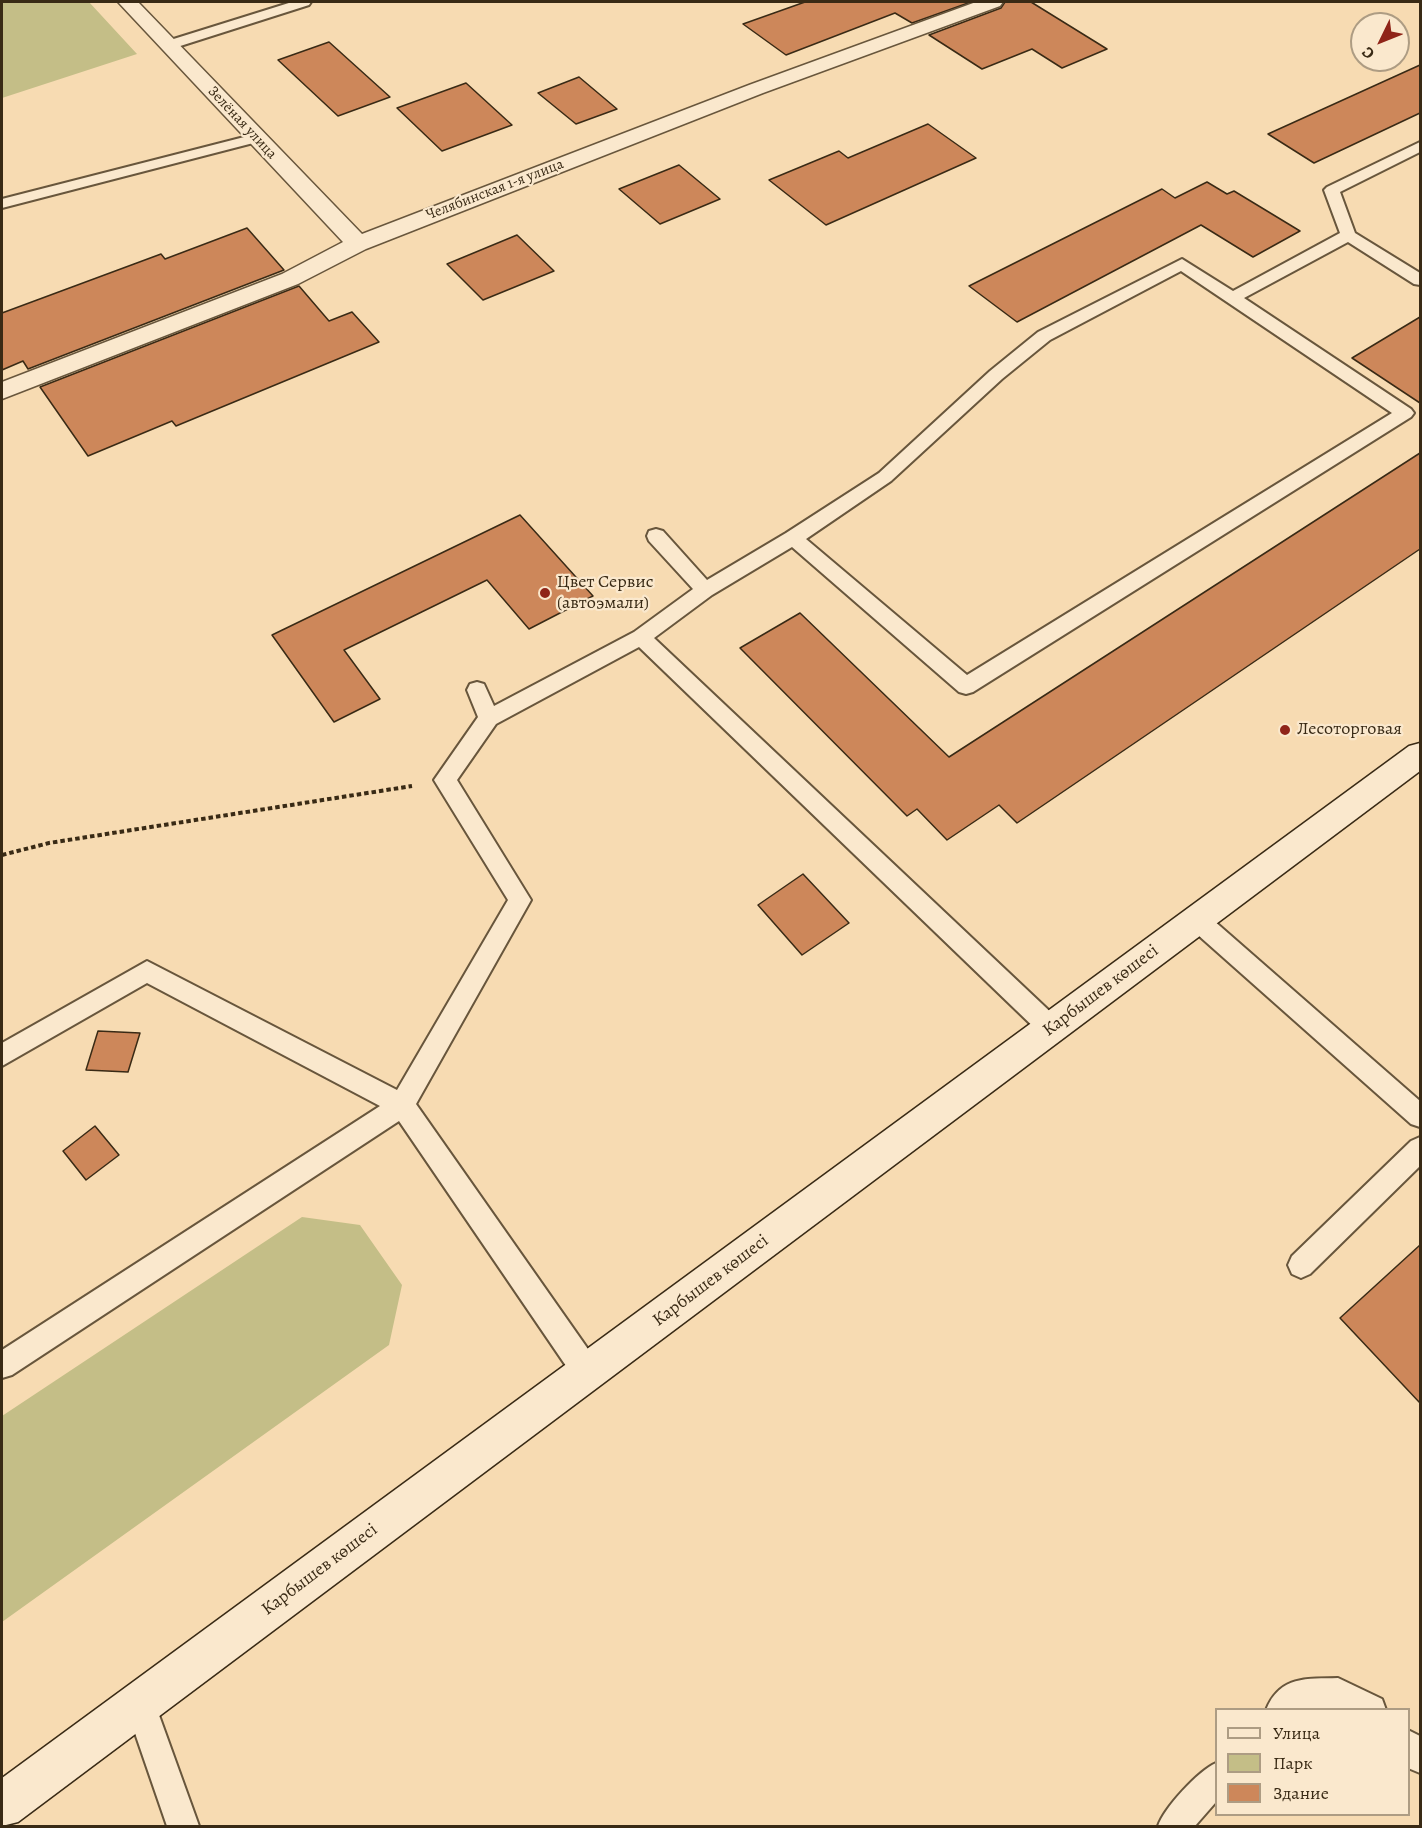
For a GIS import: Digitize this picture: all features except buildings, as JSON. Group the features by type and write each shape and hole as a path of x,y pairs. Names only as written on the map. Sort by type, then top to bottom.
{"street":[{"name":"Зелёная улица","path":"128,2 358,244"},
{"name":"Челябинская 1-я улица","path":"2,391 290,279 358,244 745,93 993,2"},
{"name":"Карбышев көшесі","path":"2,1806 1420,755"}],"lane":[{"path":"169,45 304,2"},
{"path":"2,204 256,138"},
{"path":"1420,146 1332,190 1348,235 1420,280"},
{"path":"1232,297 1348,235"},
{"path":"2,1365 402,1105 520,900 445,780 489,717 641,637 705,590 793,538 885,477 996,375 1044,336 1182,264 1405,413 966,686 793,538"},
{"path":"656,536 705,590"},
{"path":"641,637 1051,1028"},
{"path":"477,690 489,717"},
{"path":"1197,920 1420,1116"},
{"path":"2,1054 147,971 402,1105 587,1372"},
{"path":"1301,1265 1420,1149"},
{"path":"1283,1708 1298,1694 1338,1693 1367,1708"},
{"path":"140,1704 183,1827"},
{"path":"1174,1827 1215,1780"}],"path":[{"path":"2,855 49,843 445,780"}],"green space":[{"path":"2,2 89,2 137,54 2,98"},
{"path":"302,1217 360,1225 402,1285 389,1345 2,1622 2,1416"}],"place":[{"name":"Цвет Сервис (автоэмали)","path":"545,593"},
{"name":"Лесоторговая","path":"1285,730"}]}
